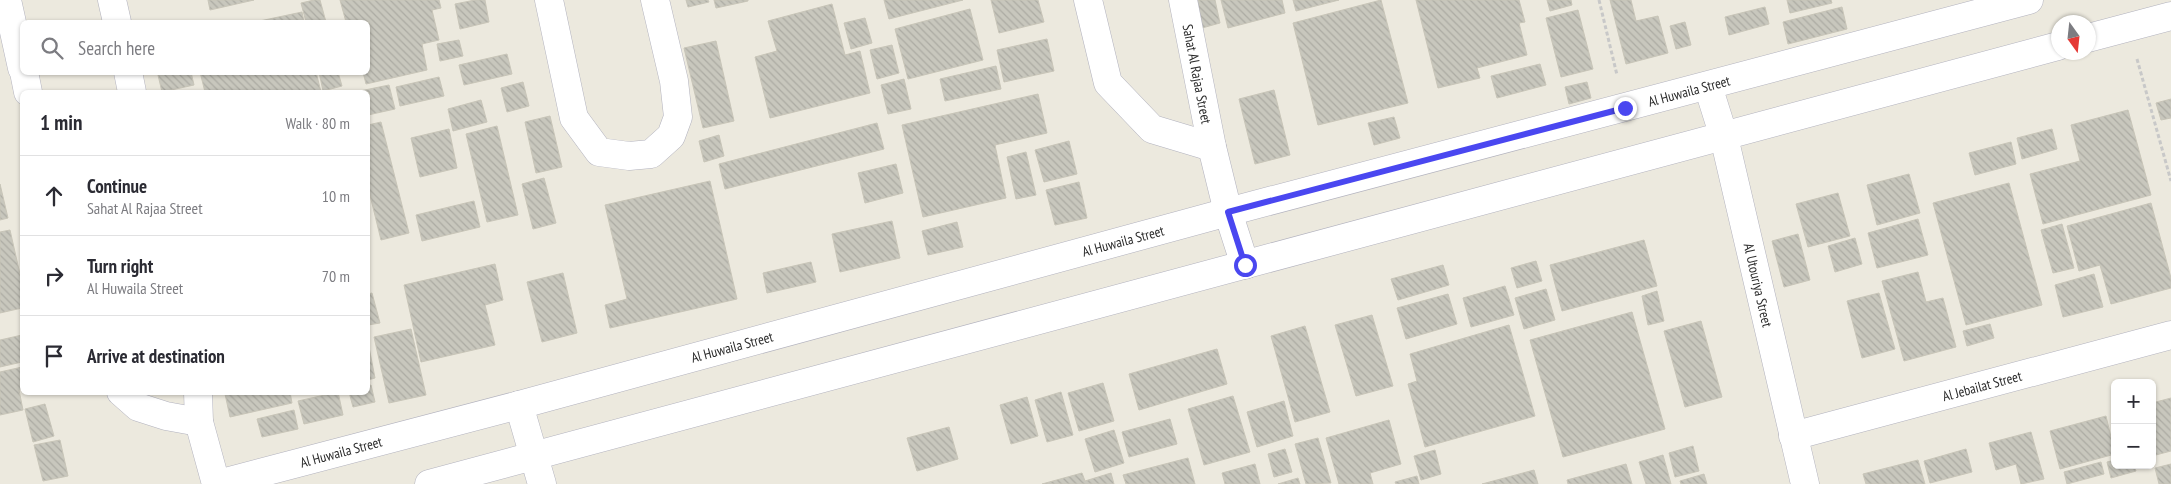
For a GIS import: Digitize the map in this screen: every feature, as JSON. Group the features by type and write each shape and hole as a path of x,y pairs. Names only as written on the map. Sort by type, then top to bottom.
{"street":[{"path":"7,0 20,59"},
{"path":"112,0 117,20"},
{"path":"549,0 574,118 599,152 629,156 651,154 671,136 678,117 674,81 655,0"},
{"name":"Sahat Al Rajaa Street","path":"1088,0 1108,83 1152,129 1212,147"},
{"name":"Sahat Al Rajaa Street","path":"1183,0 1212,147 1228,212 1245,265"},
{"name":"Al Huwaila Street","path":"217,484 519,405 1228,212 2029,0"},
{"path":"2096,36 2171,16"},
{"path":"429,484 2051,48"},
{"path":"25,75 28,90"},
{"path":"129,75 132,90"},
{"name":"Al Utouriya Street","path":"1708,86 1724,136 1805,484"},
{"name":"Al Jebailat Street","path":"1793,436 2171,335"},
{"path":"124,395 138,407 166,416 199,422"},
{"path":"198,395 199,422 217,484"},
{"path":"519,405 542,484"}],"path":[{"path":"1598,0 1625,108"},
{"path":"2128,27 2171,181"}],"building":[{"path":"208,0 254,0 210,10"},
{"path":"320,0 325,20 305,20 301,3"},
{"path":"340,0 439,0 441,8 432,10 439,40 422,44 427,70 366,84 364,75 370,75 370,20 345,20"},
{"path":"485,0 489,22 460,29 455,4"},
{"path":"686,0 708,0 709,2 688,7"},
{"path":"714,0 748,0 748,1 716,8"},
{"path":"884,0 963,0 889,19"},
{"path":"991,0 1038,0 1044,22 999,33"},
{"path":"1194,0 1215,0 1220,23 1202,28"},
{"path":"1221,0 1282,0 1285,13 1228,28"},
{"path":"1293,0 1339,0 1296,11"},
{"path":"1381,0 1408,103 1318,125 1293,23"},
{"path":"1416,0 1519,0 1525,22 1519,23 1527,55 1477,68 1480,78 1438,88"},
{"path":"1547,0 1571,0 1572,5 1550,11"},
{"path":"1610,0 1631,0 1636,21 1658,16 1668,53 1626,64"},
{"path":"1787,0 1831,0 1832,3 1790,13"},
{"path":"832,4 845,55 860,51 870,93 770,118 755,57 777,51 768,21"},
{"path":"1765,7 1769,24 1729,35 1725,17"},
{"path":"1842,7 1847,29 1788,44 1783,22"},
{"path":"970,9 983,60 908,79 895,29"},
{"path":"1578,10 1593,69 1561,77 1546,18"},
{"path":"302,12 304,20 264,20"},
{"path":"865,18 872,43 851,49 844,23"},
{"path":"1685,22 1691,45 1676,49 1670,26"},
{"path":"1047,39 1054,71 1004,82 997,50"},
{"path":"459,40 463,56 440,61 437,44"},
{"path":"716,41 734,121 703,128 684,48"},
{"path":"892,45 899,73 877,79 870,50"},
{"path":"507,54 512,74 464,85 459,65"},
{"path":"1540,64 1546,85 1497,98 1491,76"},
{"path":"996,66 1001,89 945,101 940,79"},
{"path":"158,75 192,75 194,85 162,90"},
{"path":"201,75 317,75 320,90 204,90"},
{"path":"320,75 339,75 342,86 323,90"},
{"path":"439,77 444,96 400,106 396,87"},
{"path":"904,79 911,109 888,114 881,85"},
{"path":"523,82 529,106 507,112 501,88"},
{"path":"1587,82 1591,98 1569,104 1565,87"},
{"path":"389,85 395,109 370,115 370,90 365,90"},
{"path":"1274,90 1290,155 1255,164 1239,99"},
{"path":"1038,94 1047,133 995,145 1006,198 923,217 902,125"},
{"path":"2171,99 2171,118 2161,120 2156,103"},
{"path":"481,100 487,122 453,131 448,109"},
{"path":"2128,110 2151,195 2043,224 2030,174 2080,161 2071,125"},
{"path":"550,116 562,167 536,173 525,122"},
{"path":"1394,117 1400,138 1374,145 1368,123"},
{"path":"381,122 409,233 381,240 370,195 370,125"},
{"path":"877,123 884,149 725,189 719,164"},
{"path":"497,126 518,215 487,222 466,134"},
{"path":"449,129 457,168 420,177 411,138"},
{"path":"2052,129 2057,149 2022,159 2017,138"},
{"path":"719,135 724,156 704,162 699,141"},
{"path":"1069,141 1077,174 1044,182 1035,150"},
{"path":"2011,142 2016,164 1975,175 1969,153"},
{"path":"1026,152 1036,195 1016,199 1007,157"},
{"path":"896,164 903,193 865,203 858,173"},
{"path":"1909,174 1920,213 1877,225 1867,185"},
{"path":"544,178 556,223 533,229 522,184"},
{"path":"710,181 737,299 610,328 605,305 627,299 605,205"},
{"path":"1079,182 1087,218 1055,225 1046,190"},
{"path":"2009,183 2042,305 1966,325 1933,203"},
{"path":"0,184 8,218 0,220"},
{"path":"1838,193 1850,236 1808,247 1796,204"},
{"path":"474,201 480,227 422,241 416,215"},
{"path":"2151,203 2171,278 2171,288 2111,304 2100,265 2079,271 2067,226"},
{"path":"1918,219 1928,255 1877,268 1868,233"},
{"path":"892,221 900,258 840,272 832,234"},
{"path":"957,222 963,247 928,255 922,231"},
{"path":"2062,224 2074,268 2053,273 2041,230"},
{"path":"10,230 20,274 20,308 0,313 0,232"},
{"path":"1798,234 1810,280 1784,287 1772,241"},
{"path":"1855,238 1862,264 1835,272 1828,246"},
{"path":"1644,240 1657,286 1562,311 1550,265"},
{"path":"1536,261 1542,281 1517,288 1511,268"},
{"path":"811,262 816,282 767,293 763,273"},
{"path":"495,264 503,300 485,305 495,345 421,362 404,285"},
{"path":"1443,265 1449,285 1398,300 1391,279"},
{"path":"1918,272 1926,302 1943,298 1956,347 1904,361 1882,281"},
{"path":"563,273 577,333 542,342 527,282"},
{"path":"2094,274 2103,307 2063,317 2055,285"},
{"path":"1505,286 1514,315 1471,327 1463,298"},
{"path":"1546,289 1555,320 1524,329 1515,298"},
{"path":"1657,291 1664,321 1648,325 1642,296"},
{"path":"372,293 380,323 370,325 370,294"},
{"path":"1879,293 1895,349 1862,358 1847,301"},
{"path":"1448,294 1457,324 1406,339 1397,308"},
{"path":"1632,312 1665,429 1563,457 1530,340"},
{"path":"1372,315 1393,386 1356,396 1335,325"},
{"path":"1701,321 1722,397 1685,407 1664,331"},
{"path":"1990,324 1994,338 1967,346 1963,331"},
{"path":"1509,325 1535,416 1425,447 1408,384 1417,381 1410,354"},
{"path":"1305,326 1330,412 1295,422 1271,336"},
{"path":"411,329 426,395 389,403 374,337"},
{"path":"20,335 20,362 0,367 0,340"},
{"path":"1217,349 1227,384 1139,410 1129,374"},
{"path":"370,352 375,378 370,379"},
{"path":"20,367 19,390 23,410 0,415 0,372"},
{"path":"1103,383 1114,421 1079,431 1068,393"},
{"path":"370,385 375,402 353,407 350,395 370,395"},
{"path":"1061,392 1073,435 1047,442 1035,400"},
{"path":"225,395 291,395 292,403 230,417"},
{"path":"325,395 339,395 343,415 304,424 298,401"},
{"path":"1233,396 1250,452 1204,465 1188,409"},
{"path":"1027,397 1038,436 1011,444 1000,405"},
{"path":"2171,398 2171,451 2156,455 2156,424 2156,402"},
{"path":"1284,401 1293,436 1257,447 1247,412"},
{"path":"45,404 54,436 33,442 25,409"},
{"path":"294,410 298,429 262,437 257,419"},
{"path":"2106,416 2111,437 2111,455 2060,469 2050,431"},
{"path":"1170,419 1177,444 1129,457 1122,432"},
{"path":"1389,420 1401,464 1370,473 1373,484 1339,484 1326,438"},
{"path":"949,427 958,459 917,471 907,438"},
{"path":"1114,430 1124,463 1095,472 1085,439"},
{"path":"2031,432 2044,479 2021,484 2016,464 1996,470 1989,443"},
{"path":"1318,438 1331,483 1306,484 1295,444"},
{"path":"60,440 68,476 43,481 34,445"},
{"path":"1693,446 1699,471 1675,477 1669,453"},
{"path":"1285,449 1292,472 1274,477 1268,454"},
{"path":"1966,449 1972,472 1930,483 1924,461"},
{"path":"1435,450 1441,474 1421,480 1414,456"},
{"path":"1663,455 1671,484 1646,484 1639,462"},
{"path":"1188,458 1195,484 1126,484 1123,475"},
{"path":"1918,460 1925,484 1866,484 1863,474"},
{"path":"2111,461 2111,469 2135,469 2136,471 2111,478 2107,462"},
{"path":"2101,462 2104,474 2067,484 2064,472"},
{"path":"1255,464 1260,484 1225,484 1222,473"},
{"path":"1626,464 1632,484 1568,484 1567,480"},
{"path":"2171,464 2171,484 2159,484 2156,468"},
{"path":"1534,470 1538,484 1482,484"},
{"path":"1082,473 1085,481 1111,473 1114,484 1042,484"},
{"path":"1704,474 1707,484 1681,484 1680,481"},
{"path":"1417,476 1419,484 1396,484 1395,482"},
{"path":"1298,478 1300,484 1278,484"}],"route":[{"path":"1245,265 1228,212 1625,108"}]}
